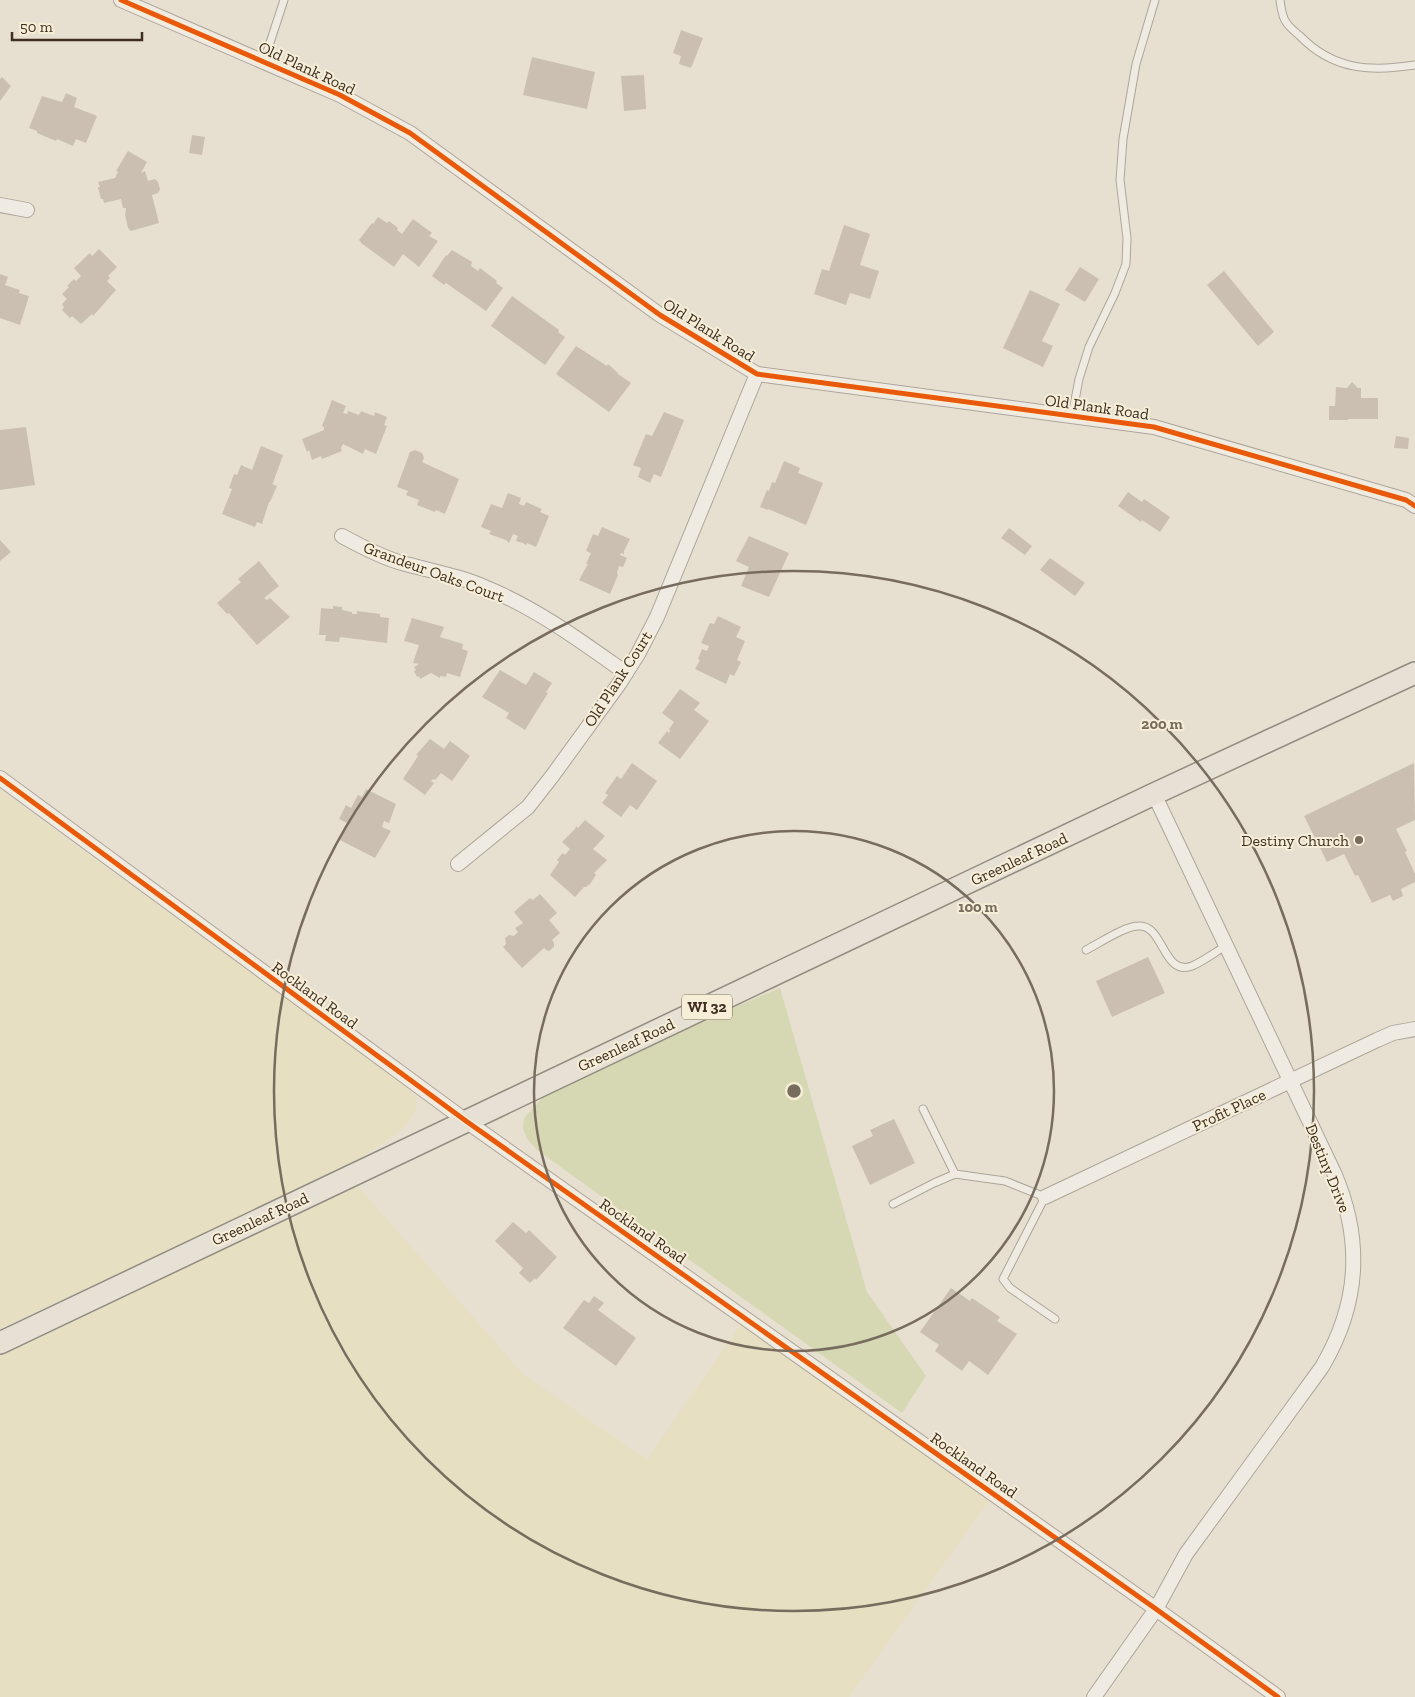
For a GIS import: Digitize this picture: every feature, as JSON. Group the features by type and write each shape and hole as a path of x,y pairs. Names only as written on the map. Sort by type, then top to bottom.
{"main road":[{"name":"Greenleaf Road","path":"0,1343 1154,794 1415,672"}],"street":[{"name":"Old Plank Road","path":"121,0 340,95 410,133 660,316 757,374 1154,428 1406,500 1415,506"},
{"path":"0,205 27,210"},
{"name":"Old Plank Court","path":"458,864 528,807 553,775 638,654 657,617 757,374"},
{"name":"Grandeur Oaks Court","path":"342,536 374,553 450,574 488,588 532,610 626,673"},
{"name":"Rockland Road","path":"0,778 466,1121 1278,1697"},
{"name":"Destiny Drive","path":"1094,1697 1156,1609 1186,1554 1322,1367 1337,1339 1348,1310 1354,1258 1348,1214 1334,1175 1154,794"},
{"name":"Profit Place","path":"1045,1197 1393,1033 1415,1028"}],"lane":[{"path":"264,61 284,0"},
{"path":"1072,416 1079,379 1089,347 1115,293 1126,264 1127,238 1120,180 1123,139 1136,64 1155,0"},
{"path":"1280,0 1285,22 1312,48 1336,62 1359,68 1398,68 1415,65"},
{"path":"1086,950 1131,927 1141,926 1155,933 1171,962 1183,967 1191,966 1226,946"},
{"path":"923,1109 955,1174"},
{"path":"893,1204 955,1174 1005,1181 1045,1197 1003,1279 1010,1288 1055,1319"}],"shaded area":[{"path":"0,790 400,1081 417,1098 416,1110 403,1129 352,1164 0,1329"},
{"path":"357,1185 525,1376 647,1459 741,1324 989,1501 849,1697 0,1697 0,1353"}],"green space":[{"path":"780,988 867,1292 926,1376 902,1413 537,1150 527,1139 523,1128 524,1118 546,1094 667,1035"}],"building":[{"path":"681,30 703,38 691,68 679,64 681,56 673,53"},
{"path":"532,57 595,72 587,109 523,95"},
{"path":"644,75 646,109 624,111 621,76"},
{"path":"2,77 11,86 0,101 0,79"},
{"path":"66,93 77,98 74,107 97,116 86,143 76,139 73,146 57,139 56,141 29,128 42,96 62,102"},
{"path":"192,135 205,137 202,155 189,153"},
{"path":"128,151 147,162 141,173 145,171 148,181 155,179 160,189 158,193 152,195 159,223 131,231 128,228 125,215 126,208 123,208 121,199 104,203 98,187 100,187 98,182 115,178 118,172 116,171"},
{"path":"378,217 387,223 389,221 402,234 413,219 432,233 429,236 438,241 419,267 403,254 394,267 361,243 359,240"},
{"path":"844,225 870,234 860,265 879,271 870,299 850,293 846,305 814,294 822,269 829,271"},
{"path":"99,249 117,267 108,276 110,278 107,281 116,290 93,316 92,314 81,324 72,316 70,318 62,310 64,307 62,304 67,299 62,294 74,279 76,281 81,276 74,268 90,253 92,256"},
{"path":"452,250 472,262 471,266 478,271 480,268 503,288 486,311 446,283 444,285 432,276 446,255"},
{"path":"1080,267 1099,279 1085,302 1065,290"},
{"path":"1224,271 1274,332 1258,346 1207,285"},
{"path":"0,274 8,277 5,285 20,290 19,293 29,296 20,325 0,318"},
{"path":"1030,290 1060,304 1042,341 1053,346 1043,367 1003,348"},
{"path":"512,296 559,330 558,332 565,337 545,365 491,326"},
{"path":"576,346 607,366 608,364 631,383 609,412 556,374"},
{"path":"1352,382 1358,388 1361,388 1361,398 1378,398 1378,419 1329,420 1329,406 1335,406 1336,387 1347,388"},
{"path":"332,400 346,406 343,413 347,414 348,411 359,415 361,411 374,416 375,412 387,417 384,425 387,426 376,454 365,449 363,454 343,444 342,451 322,459 321,456 312,460 309,450 307,452 302,439 324,430 322,426"},
{"path":"664,412 684,420 661,477 654,474 650,483 638,477 641,468 633,465 646,434 652,436"},
{"path":"26,427 35,485 0,490 0,430"},
{"path":"1396,436 1409,438 1408,449 1394,448"},
{"path":"261,446 283,455 272,484 277,486 269,502 262,524 257,522 255,527 222,514 232,489 229,488 234,474 237,475 241,465 252,470"},
{"path":"415,450 422,453 424,458 422,462 459,479 445,514 417,505 419,500 406,495 408,491 397,487 410,452"},
{"path":"784,461 800,468 798,473 823,483 806,525 760,507 772,482 775,483"},
{"path":"1128,492 1142,502 1144,499 1170,517 1160,532 1118,506"},
{"path":"508,493 521,498 519,504 524,506 526,502 542,509 540,512 549,516 536,547 516,541 518,536 513,534 509,543 506,540 489,534 491,531 481,527 491,504 502,508"},
{"path":"602,527 630,539 624,554 621,553 620,555 627,558 623,567 619,566 618,575 610,594 579,580 588,564 586,564 591,553 586,551 593,534 598,536"},
{"path":"1009,528 1032,546 1025,555 1001,538"},
{"path":"749,536 789,553 769,597 741,586 749,567 736,561"},
{"path":"0,540 11,552 0,561"},
{"path":"1050,558 1085,583 1075,596 1040,570"},
{"path":"259,561 279,586 264,598 267,600 270,598 290,617 257,645 229,613 227,614 217,603 241,582 238,579"},
{"path":"333,606 342,607 342,610 352,612 352,614 357,614 357,611 380,614 380,617 389,618 387,643 340,637 339,642 325,641 326,635 319,635 321,608 333,609"},
{"path":"718,616 741,627 736,637 745,641 737,660 741,662 734,676 730,674 726,684 695,669 700,660 698,659 702,649 707,651 709,646 701,643 710,623 714,624"},
{"path":"412,618 444,627 440,637 463,644 462,649 468,651 460,677 447,673 446,677 440,676 440,678 431,673 420,679 419,676 417,677 414,667 419,664 413,663 419,645 404,641"},
{"path":"500,670 526,685 534,672 552,683 546,692 548,693 525,730 506,718 509,713 482,697"},
{"path":"680,689 700,703 694,710 709,721 680,759 658,743 667,731 669,733 669,729 674,722 662,713"},
{"path":"430,739 444,749 450,741 470,756 452,781 441,773 435,780 431,781 434,783 425,795 403,779 418,756 416,755"},
{"path":"632,763 657,781 637,810 630,805 621,817 602,803 608,795 605,793 617,776 621,779"},
{"name":"Destiny Church","path":"1414,763 1415,820 1396,829 1407,851 1405,852 1415,874 1415,882 1401,889 1403,896 1393,901 1390,895 1372,903 1358,875 1355,876 1344,854 1327,862 1304,816"},
{"path":"366,789 396,804 389,823 384,821 382,827 391,831 375,858 340,840 347,823 339,819 346,805 351,808 358,795 362,797"},
{"path":"585,820 605,836 593,849 607,860 594,873 596,875 590,884 584,887 575,897 550,875 559,862 557,860 570,849 562,842 576,826 578,828"},
{"path":"540,894 557,913 549,920 560,933 552,940 554,947 549,951 544,948 522,968 503,947 506,944 505,938 509,935 514,936 518,932 515,928 523,923 514,912 530,898 533,900"},
{"path":"1148,957 1165,993 1112,1017 1096,981"},
{"path":"894,1119 915,1163 870,1185 852,1146 873,1136 870,1130"},
{"path":"513,1222 526,1233 529,1230 557,1257 536,1280 535,1278 530,1283 519,1273 523,1268 495,1241"},
{"path":"951,1288 970,1301 972,1298 1000,1317 997,1321 1017,1334 988,1375 969,1361 962,1371 935,1351 939,1345 920,1332"},
{"path":"594,1296 604,1303 598,1310 636,1338 616,1366 563,1328 584,1300 589,1303"}],"cycle path":[{"path":"121,0 340,95 410,133 660,315 757,374 1154,427 1406,500 1415,506"},
{"path":"0,778 466,1121 1278,1697"}],"place":[{"name":"Destiny Church","path":"1359,840"}]}
